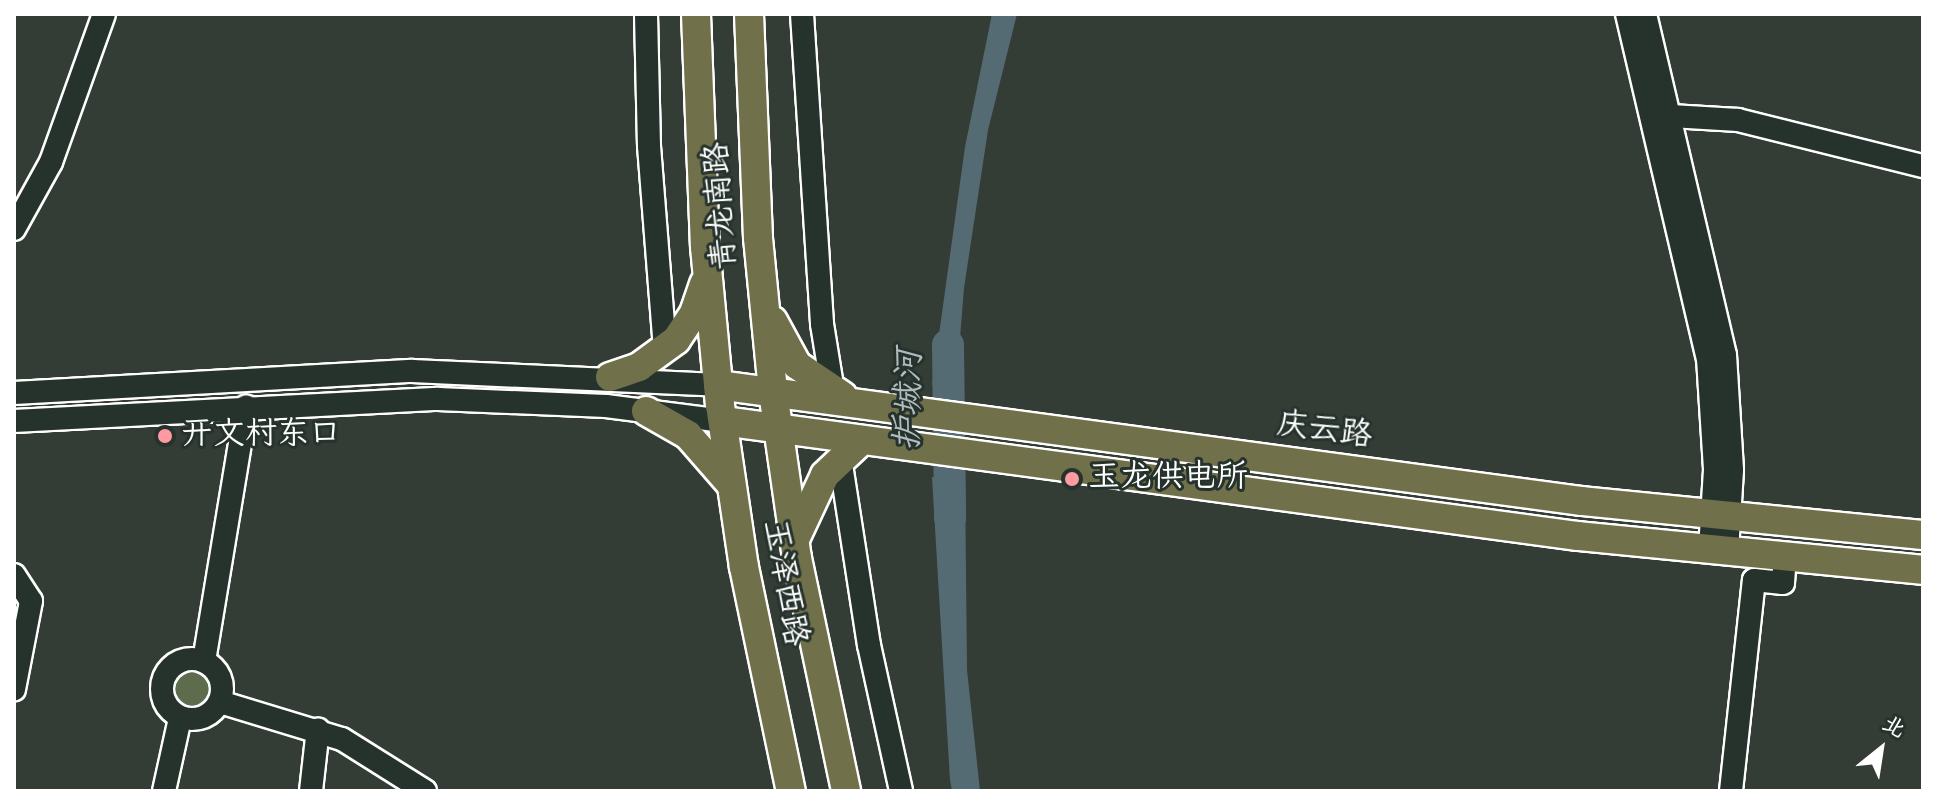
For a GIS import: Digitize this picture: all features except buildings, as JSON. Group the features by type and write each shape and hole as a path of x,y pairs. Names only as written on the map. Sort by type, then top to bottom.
{"main road":[{"name":"青龙南路","path":"696,14 705,247 718,385"},
{"name":"青龙南路","path":"749,14 762,291 773,392"},
{"path":"610,377 639,367 665,350 694,313 704,281 705,247"},
{"path":"762,291 789,354 833,392 862,404"},
{"name":"庆云路","path":"718,385 1722,516 1923,535"},
{"name":"玉泽西路","path":"718,385 731,486 791,791"},
{"name":"玉泽西路","path":"773,392 794,541 846,791"},
{"path":"646,411 701,446 731,486"},
{"path":"723,421 1719,551 1923,570"},
{"path":"794,541 815,489 840,458 862,440"}],"street":[{"path":"14,229 51,162 104,14"},
{"path":"646,14 650,161 665,350"},
{"path":"802,14 822,324 833,392"},
{"path":"1627,14 1703,325 1722,516"},
{"path":"1645,14 1725,355 1731,430 1719,551"},
{"path":"1671,116 1738,120 1923,166"},
{"path":"14,393 412,371 610,377 718,385"},
{"path":"14,421 246,406 482,399 646,411 723,421"},
{"path":"204,661 246,406"},
{"path":"840,458 869,645 901,791"},
{"path":"1731,791 1754,580 1783,583 1785,557"},
{"path":"14,575 31,601 18,647 14,689"},
{"path":"180,718 206,716 220,702 221,680 204,661"},
{"path":"180,718 163,699 165,674 178,662 204,661"},
{"path":"220,702 318,729 371,754 425,791"},
{"path":"164,791 180,718"},
{"path":"311,791 318,729"}],"green space":[{"path":"192,670 206,676 212,690 206,704 192,710 178,704 172,690 178,676"}],"water":[{"path":"992,14 1017,14 988,130 964,288 956,388 932,385 965,147"},
{"path":"932,477 965,477 967,670 980,791 952,791 950,780"}],"waterway":[{"name":"护城河","path":"948,345 950,518"}],"place":[{"name":"开文村东口","path":"165,436"},
{"name":"玉龙供电所","path":"1072,479"}]}
